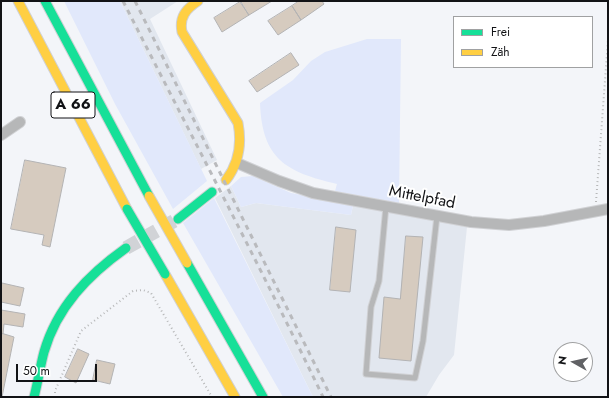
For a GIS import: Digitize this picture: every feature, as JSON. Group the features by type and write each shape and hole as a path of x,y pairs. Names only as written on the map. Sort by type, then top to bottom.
{"main road":[{"name":"A 66","path":"18,1 127,209 235,397"},
{"name":"A 66","path":"45,1 149,196 264,397"},
{"path":"198,1 185,11 180,25 182,32 238,123 240,140 237,163 226,180"},
{"path":"178,219 212,192"},
{"path":"34,397 44,351 61,312 74,293 97,269 126,248"}],"street":[{"path":"1,135 20,122"},
{"name":"Mittelpfad","path":"237,163 279,181 313,193 471,222 509,225 544,222 608,209"}],"lane":[{"path":"386,206 379,281 371,306 366,374 415,378 423,341 437,216"}],"path":[{"path":"596,211 608,40"},
{"path":"54,397 55,391 81,331 133,291 143,290 151,293 212,397"}],"shaded area":[{"path":"64,1 120,1 207,181 173,209 115,104"},
{"path":"120,1 178,1 150,19 217,160 201,169"},
{"path":"367,39 401,39 399,203 335,191 337,184 304,174 291,168 280,160 272,150 266,138 262,122 260,103 293,80 311,61 325,52"},
{"path":"253,176 291,193 353,205 351,215 256,203 241,207 231,186 241,177"},
{"path":"231,186 241,207 256,203 351,215 353,205 467,227 454,355 439,375 426,397 313,397 215,198"},
{"path":"214,198 313,397 283,397 183,223"}],"building":[{"path":"241,1 272,1 249,15"},
{"path":"299,1 322,1 324,4 301,20 292,6"},
{"path":"240,2 249,15 222,32 214,18"},
{"path":"292,6 301,20 278,35 268,21"},
{"path":"291,53 299,65 257,92 249,81"},
{"path":"25,160 66,168 50,247 42,245 44,235 11,229"},
{"path":"336,227 356,230 350,292 330,290"},
{"path":"406,236 423,237 411,361 379,358 384,297 400,299"},
{"path":"2,283 24,288 20,306 1,302"},
{"path":"1,310 25,314 23,327 4,324 3,334 1,333"},
{"path":"1,333 14,337 2,397 1,397"},
{"path":"78,349 89,354 76,383 65,377"},
{"path":"97,360 115,364 110,384 93,380"}],"tunnel":[{"path":"126,248 174,221"}],"railway":[{"path":"123,1 323,397"},
{"path":"135,1 331,397"}],"traffic: fast":[{"path":"45,1 149,196"},
{"path":"178,219 212,192"},
{"path":"127,209 165,274"},
{"path":"34,397 44,352 57,321 66,306 99,269 126,248"},
{"path":"187,263 263,397"}],"traffic: slow":[{"path":"18,1 127,209"},
{"path":"198,1 184,14 181,27 182,32 238,123 240,138 237,160 226,180"},
{"path":"149,196 187,263"},
{"path":"165,274 235,397"}]}
